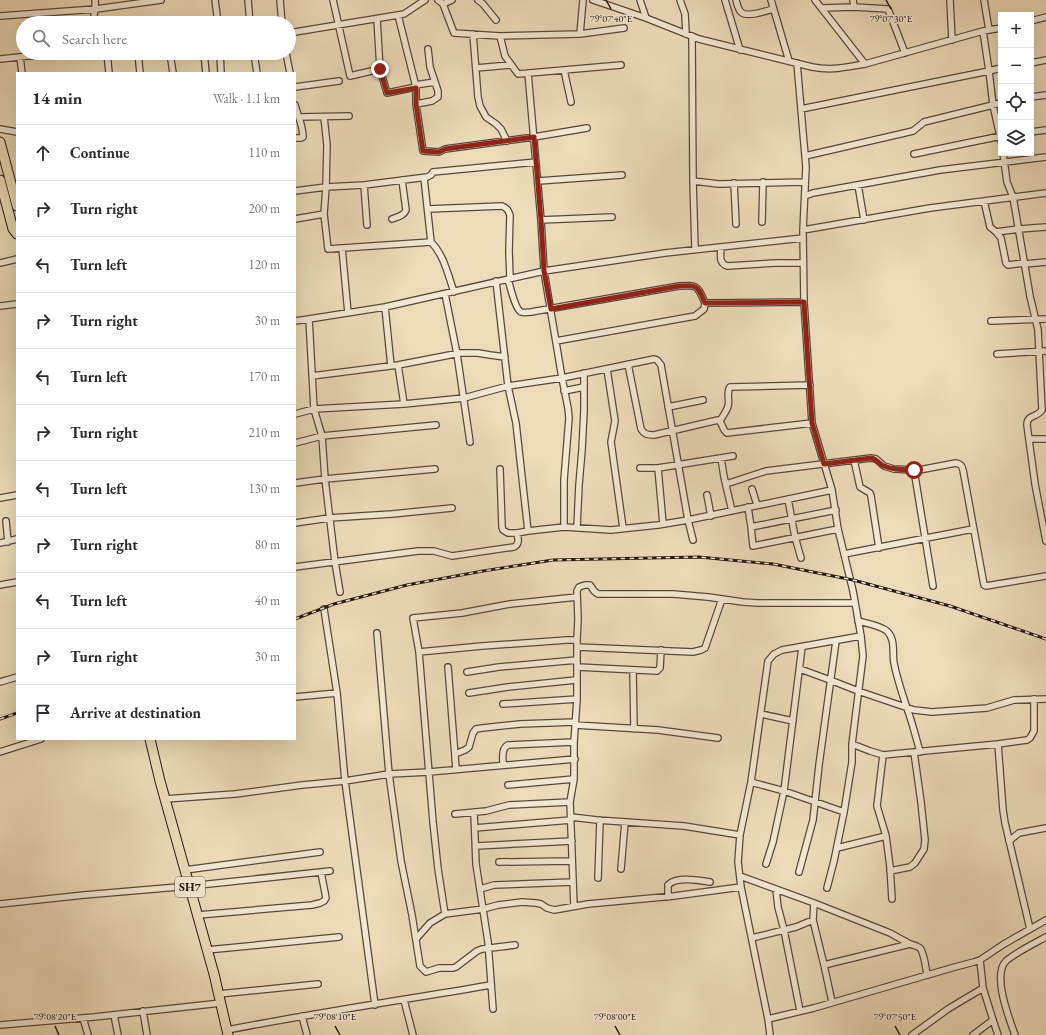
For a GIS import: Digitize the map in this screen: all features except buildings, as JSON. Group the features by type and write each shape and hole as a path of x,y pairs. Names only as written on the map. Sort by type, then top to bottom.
{"main road":[{"path":"0,142 6,196 13,229 16,233"},
{"path":"0,180 6,196 16,205"},
{"name":"SH7","path":"150,740 228,1032"}],"street":[{"path":"93,16 96,8 95,0"},
{"path":"0,16 96,8 161,0"},
{"path":"215,0 217,16"},
{"path":"248,0 249,16"},
{"path":"280,0 281,16"},
{"path":"333,0 350,76 380,69"},
{"path":"296,31 404,14 425,0"},
{"path":"452,0 440,2 454,33 500,36 580,34 624,28"},
{"path":"478,0 496,20"},
{"path":"580,34 583,0"},
{"path":"593,0 646,18 686,34 740,50 822,69 834,70 865,64 998,29"},
{"path":"640,0 646,18"},
{"path":"680,0 685,14 686,34"},
{"path":"725,0 740,50"},
{"path":"736,0 739,9 744,14 749,15 773,9"},
{"path":"771,0 789,61"},
{"path":"815,0 865,64"},
{"path":"853,0 854,7"},
{"path":"950,0 952,40"},
{"path":"984,0 989,71 993,105 998,126"},
{"path":"822,8 854,7 888,9 905,53"},
{"path":"398,15 416,86 416,104 423,151 439,152 445,149 587,128"},
{"path":"1034,20 1046,17"},
{"path":"377,19 380,69 387,93 435,82"},
{"path":"473,34 480,106 486,118 501,129 507,141"},
{"path":"500,36 505,56 518,74 621,65"},
{"path":"692,36 695,250"},
{"path":"416,104 432,101 438,97 438,91 430,67 428,49"},
{"path":"0,59 16,57"},
{"path":"20,60 22,72"},
{"path":"107,60 108,72"},
{"path":"139,60 140,72"},
{"path":"171,60 173,72"},
{"path":"205,60 206,72"},
{"path":"220,60 221,72"},
{"path":"255,60 257,72"},
{"path":"287,60 290,72"},
{"path":"1034,62 1046,60"},
{"path":"797,63 806,167 803,263 812,423 832,490 838,529 862,636 863,656 852,744 852,762 844,812 827,888"},
{"path":"476,68 511,65"},
{"path":"801,109 998,69"},
{"path":"564,70 571,102"},
{"path":"528,73 538,181 544,271 569,418 564,480 564,527"},
{"path":"296,87 339,81"},
{"path":"1034,97 1046,95"},
{"path":"805,156 913,131 924,122 998,104"},
{"path":"296,108 303,137 296,138"},
{"path":"299,117 349,116"},
{"path":"324,117 327,145 324,214 328,248 431,242"},
{"path":"0,129 16,132"},
{"path":"1034,132 1046,130"},
{"path":"914,154 998,139"},
{"path":"1003,156 1007,182 1013,197 1030,296 1038,330 1042,410 1041,413 1027,421 1035,484 1046,542"},
{"path":"805,196 813,193 940,170 1046,157"},
{"path":"296,191 424,178 429,177 433,172 536,162"},
{"path":"538,181 622,175"},
{"path":"424,178 431,242 442,256 454,292"},
{"path":"392,219 405,213 402,180"},
{"path":"693,181 719,184 805,182"},
{"path":"762,222 763,182"},
{"path":"734,183 736,224"},
{"path":"364,185 367,224"},
{"path":"858,185 864,220"},
{"path":"803,230 930,208 1046,193"},
{"path":"984,201 989,224 1001,238 1003,243 1004,259 1006,263 1025,264 1046,262"},
{"path":"428,209 502,206 508,210 510,215 509,278 517,307 520,311 531,312 551,309 691,285 700,290 705,303 704,309 695,316 556,341"},
{"path":"296,219 324,214"},
{"path":"541,220 612,217"},
{"path":"996,232 1046,228"},
{"path":"296,321 386,307 544,271 665,253 803,238"},
{"path":"721,247 721,260 722,263 727,266 803,263"},
{"path":"342,248 348,313"},
{"path":"0,263 16,259"},
{"path":"496,281 508,386 516,423 528,531"},
{"path":"445,294 457,354 470,442"},
{"path":"705,303 804,302"},
{"path":"0,306 16,304"},
{"path":"386,307 391,366"},
{"path":"309,319 314,408 322,436 329,518 340,592"},
{"path":"991,321 1046,319"},
{"path":"998,354 1046,351"},
{"path":"312,376 398,365 457,354 478,353 505,357"},
{"path":"296,414 314,408 404,404 464,398 508,386 562,378 654,359 661,365 688,520 694,540"},
{"path":"628,364 643,433 654,435 714,420 720,421"},
{"path":"398,365 404,404"},
{"path":"607,369 614,405 615,421 611,442 623,528"},
{"path":"577,527 584,411 584,373"},
{"path":"810,385 730,387 728,389 728,406 720,421 724,431 727,433 812,423"},
{"path":"564,391 584,388"},
{"path":"668,406 703,400"},
{"path":"1037,415 1046,416"},
{"path":"296,442 322,436 436,425"},
{"path":"1029,438 1046,439"},
{"path":"640,468 678,466 733,456"},
{"path":"721,458 732,511"},
{"path":"726,484 766,471 871,458 876,459 884,466 894,469 919,470 956,463 960,464 962,466 973,529 983,579 986,586 1046,576"},
{"path":"854,460 860,487 870,493 871,496 879,548"},
{"path":"658,468 663,524"},
{"path":"296,483 436,469"},
{"path":"500,469 502,527 505,532 508,533 564,527 611,530 663,524 711,516 832,490"},
{"path":"914,470 933,586"},
{"path":"752,489 757,506"},
{"path":"0,498 16,495"},
{"path":"707,495 711,516"},
{"path":"788,499 795,537 801,558"},
{"path":"748,507 752,527 753,546 838,529"},
{"path":"296,523 329,518 452,508"},
{"path":"752,527 836,510"},
{"path":"6,521 8,542"},
{"path":"844,554 973,529"},
{"path":"296,567 418,551 434,551 452,556 514,547 518,544 517,533"},
{"path":"0,543 16,539"},
{"path":"0,585 16,582"},
{"path":"574,906 570,802 574,779 575,759 574,742 577,699 576,680 578,619 577,591 579,587 590,585 598,594 673,594 758,603 854,603"},
{"path":"445,914 438,869 419,652 414,618 462,613 510,604 577,597"},
{"path":"577,647 693,652 701,650 705,648 722,600"},
{"path":"324,609 337,693 345,781 375,1005"},
{"path":"858,621 881,628 887,631 891,637 894,662 901,692 907,708 917,752 925,840 924,849 915,863 910,866 890,871"},
{"path":"377,633 389,774 401,861 420,966 426,972 439,968 452,968 456,967 477,951 489,947 515,945"},
{"path":"770,1035 741,887 738,862 740,834 751,782 768,661 774,654 782,650 862,636"},
{"path":"419,652 482,646 577,640"},
{"path":"799,872 811,830 836,641"},
{"path":"766,864 773,842 784,791 802,647"},
{"path":"577,667 654,672 660,668 661,650"},
{"path":"467,672 499,667 577,660"},
{"path":"448,667 456,769"},
{"path":"800,669 907,708 924,712 987,708 1014,700 1046,699"},
{"path":"633,670 634,729"},
{"path":"0,682 16,677"},
{"path":"469,693 521,685 576,680"},
{"path":"296,697 337,693"},
{"path":"503,704 577,699"},
{"path":"852,744 883,755 1027,740 1034,732 1034,699"},
{"path":"761,714 793,721"},
{"path":"455,754 469,747 473,733 476,729 520,724 575,723 658,730 718,738"},
{"path":"0,752 38,740"},
{"path":"503,765 503,749 508,745 574,742"},
{"path":"998,744 1003,810 1030,929"},
{"path":"883,755 877,806 886,836 892,899"},
{"path":"165,799 235,794 345,781 389,774 429,772 575,759"},
{"path":"508,785 574,779"},
{"path":"751,782 784,791 844,812"},
{"path":"454,814 486,811 509,805 570,802"},
{"path":"474,812 476,864 489,947 493,1009"},
{"path":"475,828 571,818 684,826 740,834"},
{"path":"598,878 600,820"},
{"path":"621,869 625,822"},
{"path":"1009,841 1019,833 1046,828"},
{"path":"836,848 886,836"},
{"path":"476,846 572,841"},
{"path":"185,870 320,852"},
{"path":"499,862 572,861"},
{"path":"0,904 92,894 190,886 330,870"},
{"path":"198,916 295,907 320,903 326,898 321,872"},
{"path":"740,876 814,903 920,948 927,975"},
{"path":"668,897 668,884 673,880 690,879 710,882"},
{"path":"480,889 494,885 573,882"},
{"path":"416,939 430,923 445,914 483,909 498,905 522,902 536,903 554,910 574,906 668,897 741,887"},
{"path":"776,890 778,907 800,1011"},
{"path":"814,903 813,920 832,1002"},
{"path":"752,938 784,930 813,920"},
{"path":"768,1019 980,960 1004,944 1046,920"},
{"path":"207,950 339,937"},
{"path":"1015,1035 1001,988 1000,978 1002,967 1012,957 1046,937"},
{"path":"824,965 910,944"},
{"path":"980,960 983,988 998,1035"},
{"path":"0,1025 114,1015 318,984"},
{"path":"228,1032 302,1016 491,985"},
{"path":"912,1035 948,1009 983,988"},
{"path":"404,1000 414,1035"},
{"path":"144,1011 147,1035"},
{"path":"114,1015 118,1035"},
{"path":"302,1016 307,1035"},
{"path":"83,1018 88,1035"},
{"path":"973,1035 992,1020"}],"railway":[{"path":"296,619 334,604 407,585 553,560 699,557 773,564 853,580 950,606 1046,639"},
{"path":"0,719 16,713"}],"route":[{"path":"380,69 387,93 416,88 416,104 423,151 439,152 445,149 534,137 544,271 551,309 691,285 700,290 705,303 804,302 812,423 824,464 871,458 876,459 884,466 894,469 914,470"}]}
